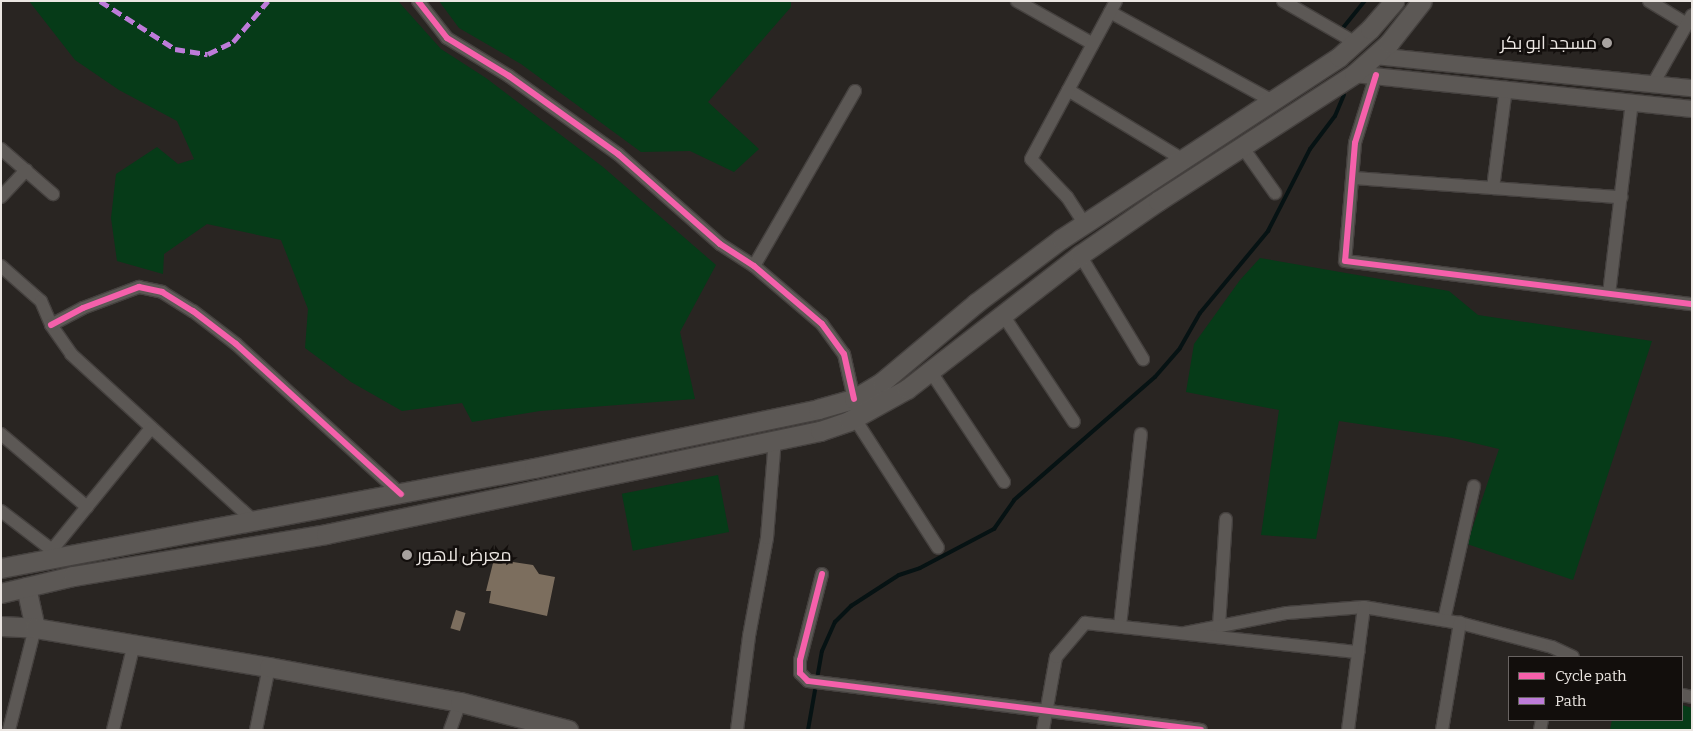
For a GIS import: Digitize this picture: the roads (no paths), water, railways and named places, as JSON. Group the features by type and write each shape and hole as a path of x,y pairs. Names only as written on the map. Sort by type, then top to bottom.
{"main road":[{"path":"1,568 47,556 256,523 534,468 818,409 854,399 882,382 976,303 1084,223 1356,43 1394,1"},
{"path":"1,592 326,534 820,431 855,419 889,402 931,372 1080,255 1241,145 1354,74 1375,56 1400,30 1422,1"},
{"path":"1084,223 1098,243"},
{"path":"534,468 536,490"},
{"path":"26,587 35,628"},
{"path":"1,612 35,628"},
{"path":"1,626 35,628 134,644 460,702 568,730"}],"street":[{"path":"418,1 447,38 509,76 618,154 720,244 754,266 832,334 844,354 854,399"},
{"path":"1017,1 1092,44"},
{"path":"1283,1 1356,43"},
{"path":"1649,1 1689,19 1653,84"},
{"path":"1084,223 1067,197 1031,160 1113,7 1271,100"},
{"path":"1354,74 1506,88 1685,108 1686,87 1375,56"},
{"path":"1534,91 1536,73"},
{"path":"1376,75 1355,143 1345,261 1692,304"},
{"path":"1493,188 1506,88"},
{"path":"1068,90 1182,159"},
{"path":"754,266 855,91"},
{"path":"1609,294 1632,102"},
{"path":"1241,145 1275,193"},
{"path":"1,149 53,194"},
{"path":"1,197 26,170"},
{"path":"1353,178 1621,197"},
{"path":"1080,255 1144,359"},
{"path":"1,266 40,301 51,325 71,354 256,523"},
{"path":"51,325 83,308 139,287 162,292 193,311 236,344 401,494"},
{"path":"1003,315 1074,422"},
{"path":"931,372 1004,482"},
{"path":"855,419 938,548"},
{"path":"1,511 47,556 152,428"},
{"path":"1,434 87,507"},
{"path":"1120,626 1141,434"},
{"path":"737,730 749,636 767,538 775,439"},
{"path":"1444,620 1474,486"},
{"path":"1219,626 1226,519"},
{"path":"822,574 800,660 800,673 808,681 1201,730"},
{"path":"1185,633 1287,612 1364,607 1460,623 1568,656"},
{"path":"1348,730 1364,607"},
{"path":"1043,730 1056,657 1085,623 1358,652"},
{"path":"1442,730 1460,623"},
{"path":"9,730 35,628"},
{"path":"113,730 134,644"},
{"path":"256,730 269,667"},
{"path":"450,730 460,702"}],"waterway":[{"path":"1342,29 1365,1"},
{"path":"808,730 822,651 835,622 851,606 899,575 920,568 994,529 1014,500 1155,377 1180,348 1200,313 1268,231 1310,149 1335,116 1344,95"}],"place":[{"name":"مسجد ابو بكر","path":"1607,43"},
{"name":"معرض لاهور","path":"407,555"}]}
